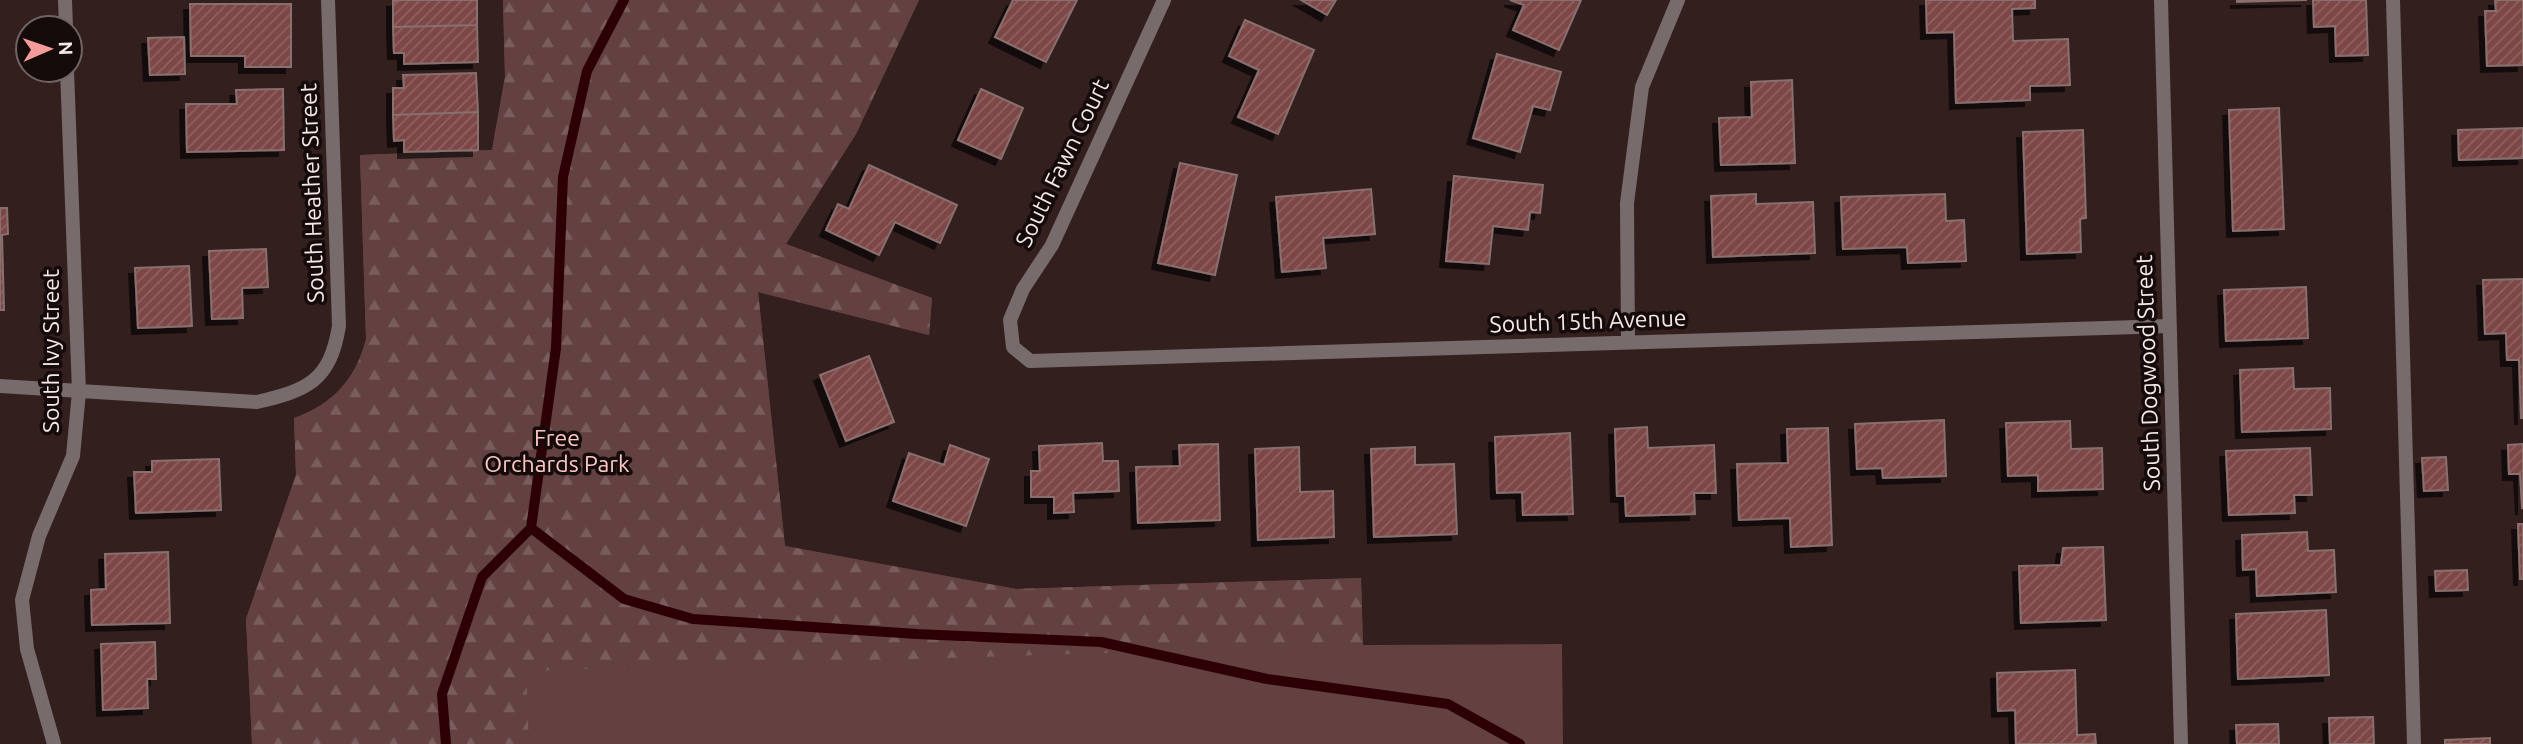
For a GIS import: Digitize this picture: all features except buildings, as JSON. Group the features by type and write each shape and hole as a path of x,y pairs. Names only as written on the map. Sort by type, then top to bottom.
{"street":[{"name":"South Heather Street","path":"79,392 257,402 289,394 318,379 335,354 339,326 328,0"},
{"name":"South Fawn Court","path":"1013,347 1010,320 1023,289 1052,245 1164,0"},
{"path":"1628,342 1627,203 1642,87 1678,0"},
{"name":"South Dogwood Street","path":"2161,0 2181,744"},
{"path":"2393,0 2414,744"},
{"name":"South Ivy Street","path":"54,744 27,649 22,600 38,536 73,456 79,392 68,84"},
{"name":"South 15th Avenue","path":"1013,347 1030,361 1063,362 2169,326"},
{"path":"0,386 79,392"}],"green space":[{"name":"Free Orchards Park","path":"503,0 919,0 856,134 786,244 932,298 929,335 758,292 785,546 1016,589 1361,578 1363,645 1562,644 1563,744 252,744 246,619 296,475 294,418 320,406 340,389 356,366 366,339 360,155 492,150 505,77"},
{"name":"Free Orchards Park","path":"503,0 919,0 856,134 786,244 932,298 929,335 758,292 785,546 1016,589 1361,578 1363,645 526,671 529,744 252,744 246,619 296,475 294,418 320,406 340,389 356,366 366,339 360,155 492,150 505,77"}],"waterway":[{"path":"446,744 442,694 482,577 531,528 556,348 563,177 587,71 624,0"},
{"path":"531,528 624,599 693,619 917,634 1101,642 1267,679 1448,704 1520,744"}]}
